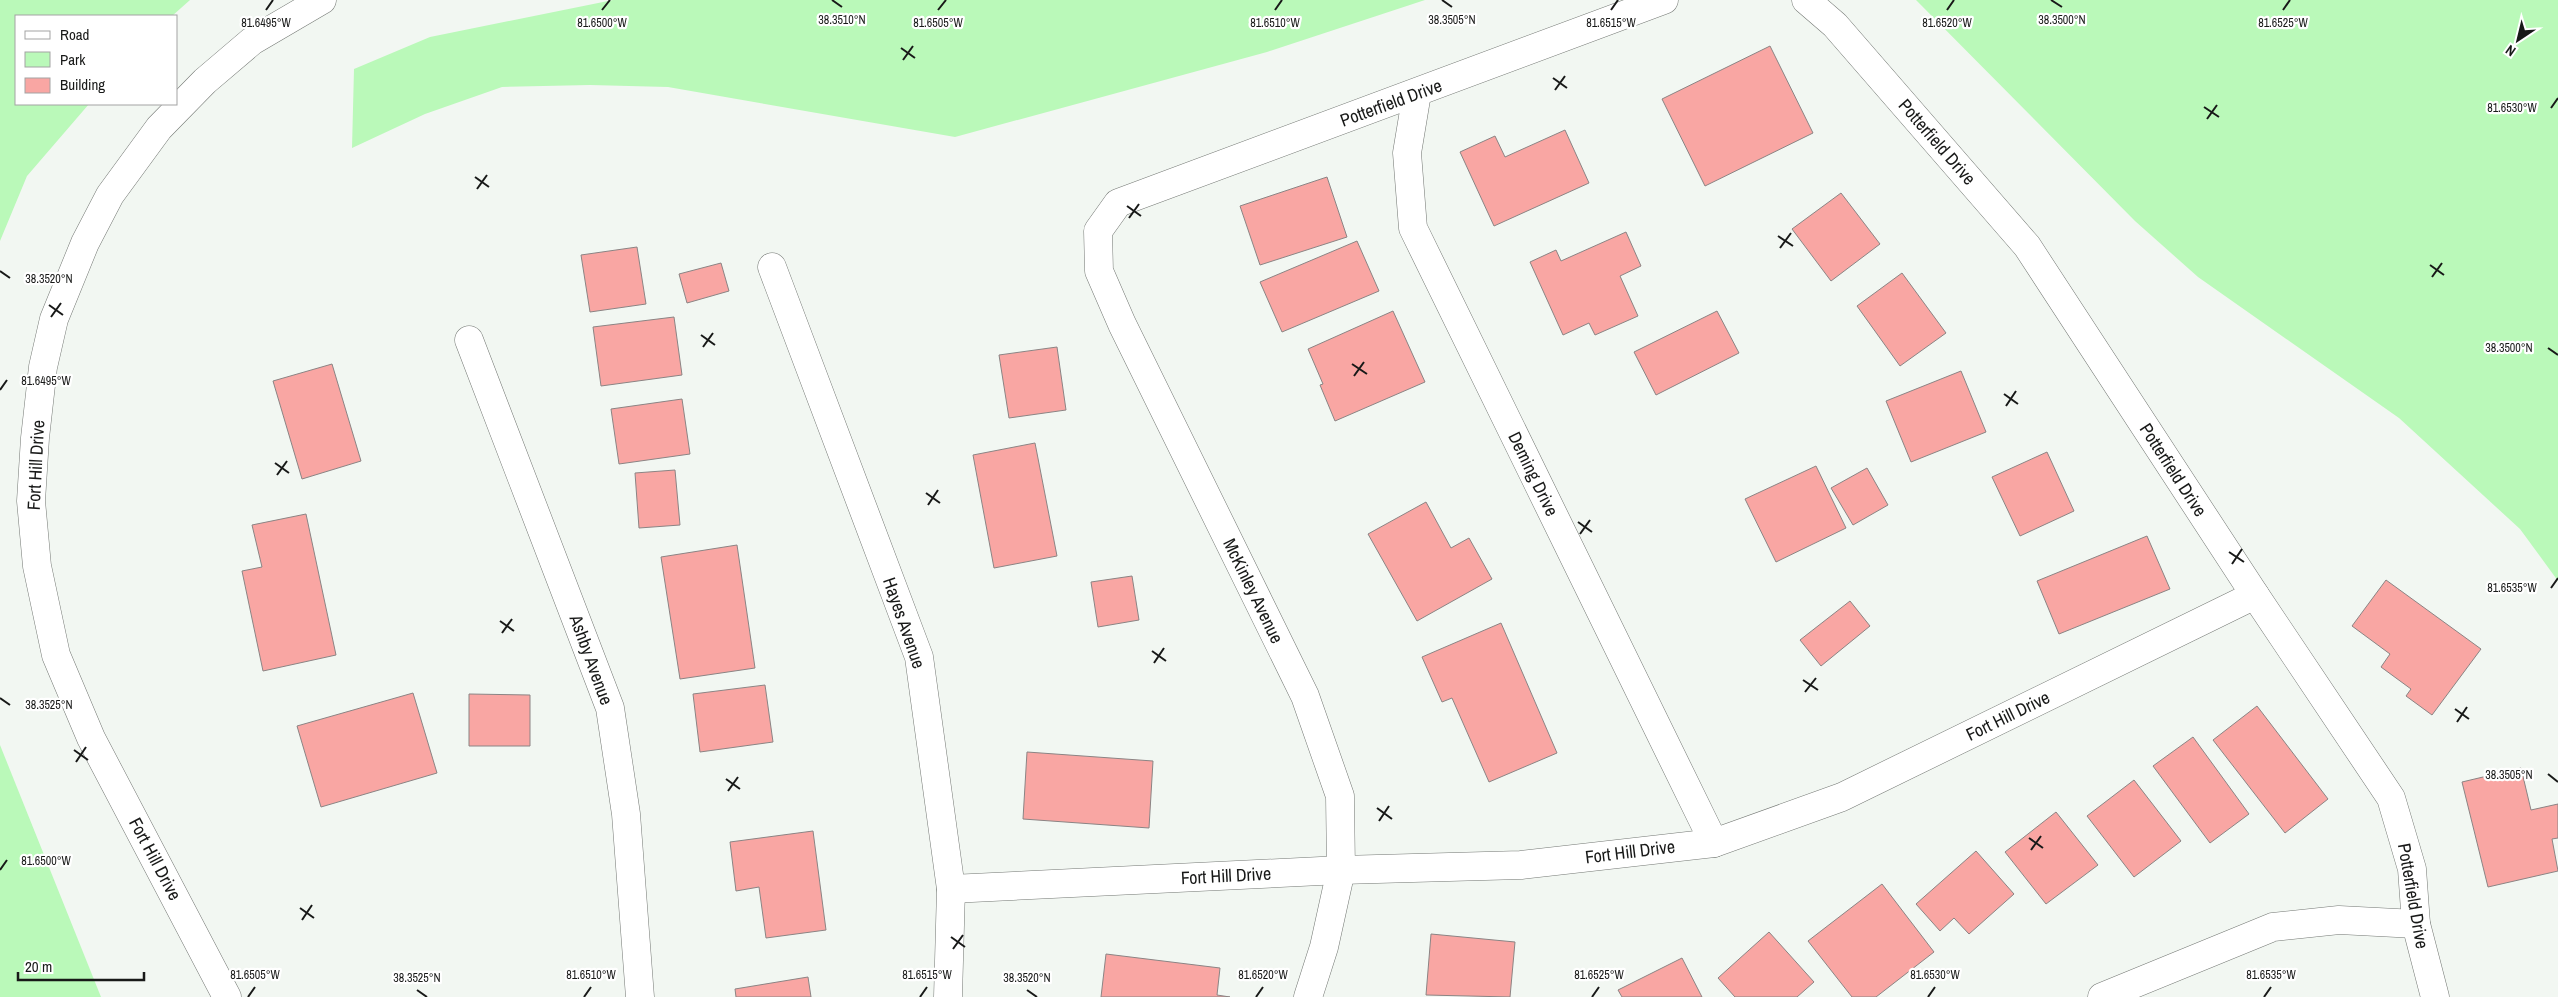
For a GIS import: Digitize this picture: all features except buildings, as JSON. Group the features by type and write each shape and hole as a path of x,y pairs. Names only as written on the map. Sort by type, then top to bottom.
{"street":[{"name":"Fort Hill Drive","path":"226,997 91,738 56,655 37,566 31,501 35,438 43,367 54,319 85,243 110,194 159,128 205,81 252,41 322,0"},
{"name":"Potterfield Drive","path":"1118,203 1664,0"},
{"name":"Potterfield Drive","path":"1806,0 1835,24 2027,246 2255,595 2392,798 2412,869 2416,924 2435,997"},
{"name":"Deming Drive","path":"1417,93 1407,153 1413,228 1714,842"},
{"name":"McKinley Avenue","path":"1118,203 1098,232 1099,270 1122,324 1305,696 1340,796 1341,870 1324,947 1308,997"},
{"name":"Hayes Avenue","path":"772,267 919,657 951,889 948,997"},
{"name":"Ashby Avenue","path":"470,340 610,708 626,814 640,997"},
{"name":"Fort Hill Drive","path":"951,889 1341,870 1521,865 1714,842 1842,797 2255,595"},
{"path":"2102,997 2273,928 2339,920 2416,924"}],"green space":[{"path":"0,0 190,0 173,15 15,15 15,105 88,105 27,176 0,241"},
{"path":"613,0 1425,0 1267,52 955,137 668,87 590,85 502,87 425,114 352,148 354,69 430,37"},
{"path":"1916,0 2558,0 2558,581 2520,529 2399,418 2198,277 2135,221"},
{"path":"0,745 101,997 0,997"}]}
